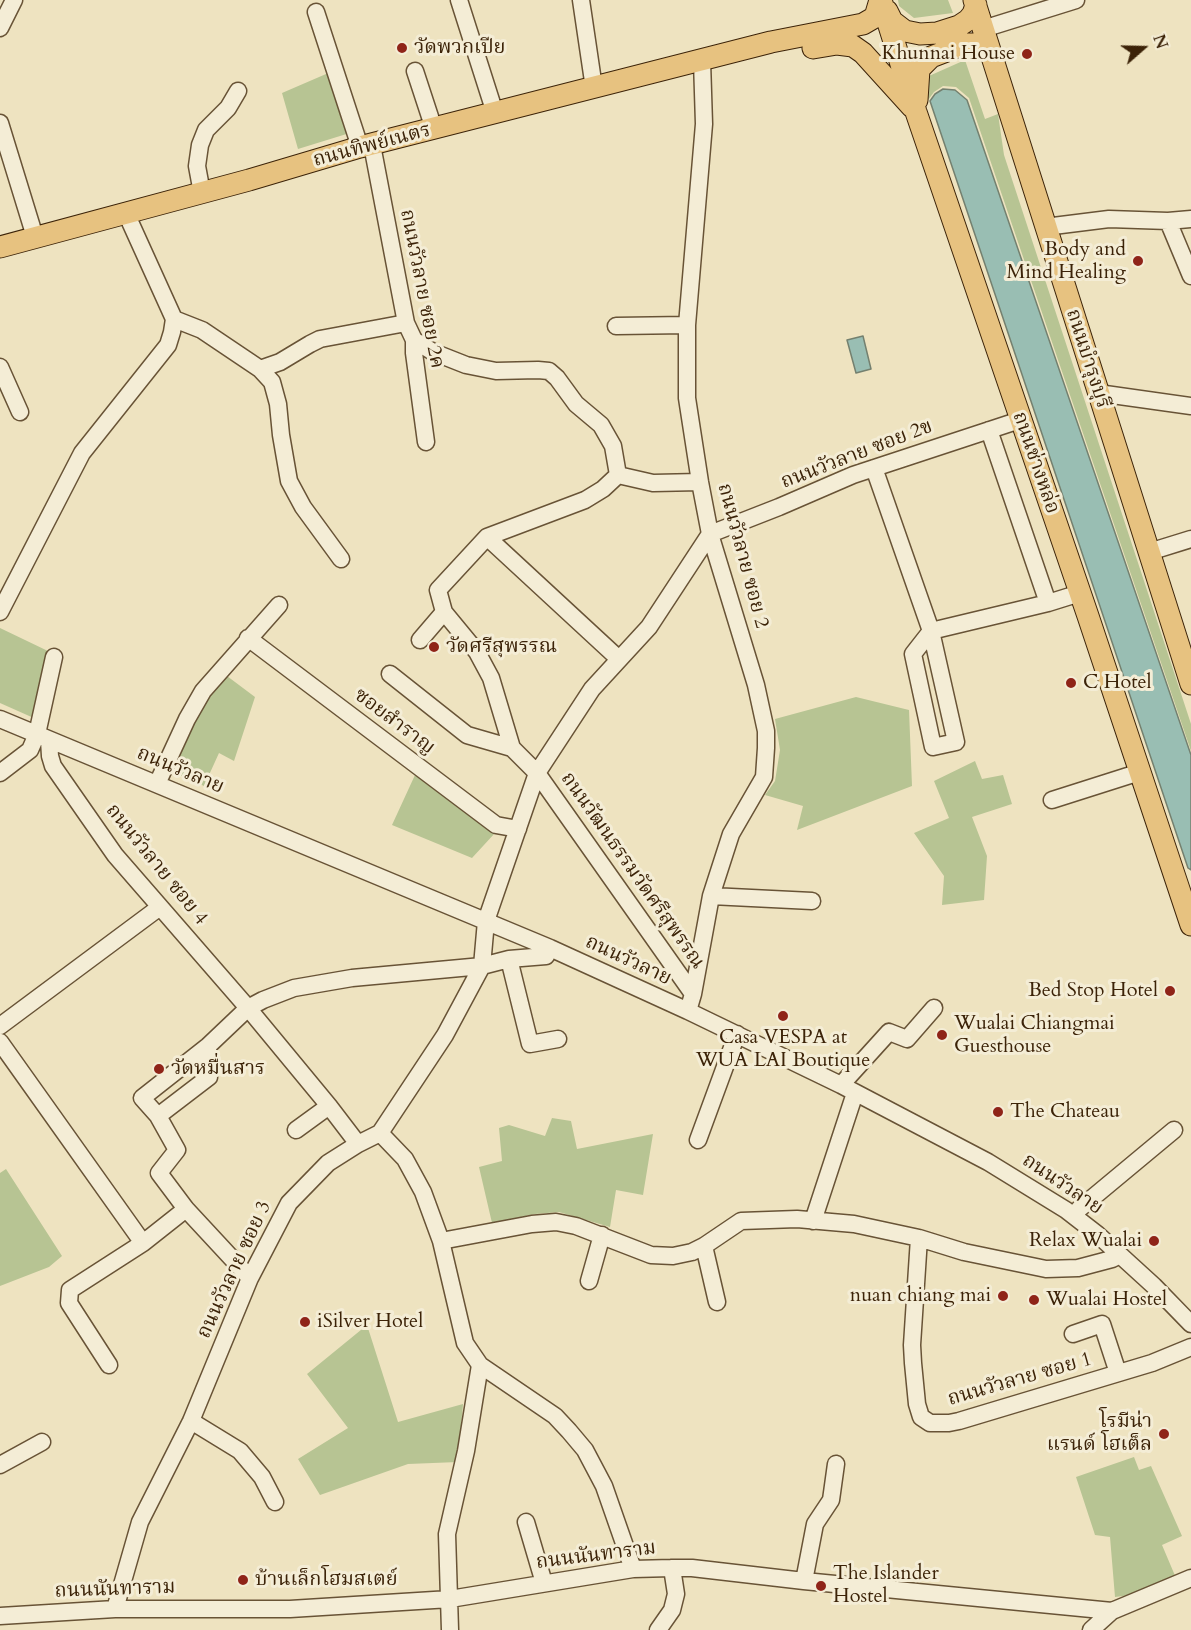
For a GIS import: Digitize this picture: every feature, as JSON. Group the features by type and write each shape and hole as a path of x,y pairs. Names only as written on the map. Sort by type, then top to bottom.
{"main road":[{"name":"ถนนทิพย์เนตร","path":"0,247 366,146 771,42 863,24 875,16 881,0"},
{"path":"881,0 892,21 905,31 920,34 937,33 959,26 973,14 975,2"},
{"name":"ถนนช่างหล่อ","path":"881,0 916,112 1191,925"},
{"name":"ถนนบำรุงบุรี","path":"975,2 1149,552 1184,639 1191,684"},
{"name":"ถนนทิพย์เนตร","path":"745,50 774,55 837,44 853,46 863,53 916,112"},
{"path":"916,112 919,69 931,57 965,44 989,49"},
{"path":"1174,873 1191,887"}],"street":[{"path":"0,28 14,0"},
{"path":"459,0 495,113"},
{"path":"581,0 594,88"},
{"path":"983,29 1076,0"},
{"name":"ถนนวัวลาย ซอย 2ค","path":"316,12 338,56 366,146 406,323 414,340 426,442"},
{"name":"ถนนวัวลาย ซอย 2","path":"688,1011 711,896 730,834 764,777 766,748 764,723 756,685 710,534 687,398 687,325 704,124 702,61"},
{"path":"415,71 434,129"},
{"path":"202,193 197,166 200,145 206,130 228,108 238,91"},
{"path":"0,123 35,237"},
{"path":"0,612 82,453 168,345 172,333 174,319 126,213"},
{"path":"1045,226 1109,219 1168,221 1191,219"},
{"path":"1168,221 1191,276"},
{"path":"174,319 202,330 260,369 272,382 278,404 289,481 303,507 341,559"},
{"path":"260,369 280,362 321,339 406,323"},
{"path":"616,326 687,325"},
{"path":"414,340 432,352 466,365 496,371 549,371 576,404 601,425 613,446 618,475"},
{"path":"0,367 20,412"},
{"path":"1098,393 1191,406"},
{"name":"ถนนวัวลาย ซอย 2ข","path":"710,534 853,475 1020,420"},
{"path":"989,430 1048,603"},
{"path":"874,468 931,631 956,742 933,747 914,654 931,631 1080,593"},
{"path":"618,475 653,483 700,482"},
{"path":"512,748 482,660 444,612 438,590 487,537 585,500 603,489 618,475"},
{"path":"482,966 486,921 537,773 592,689 649,627 710,534"},
{"path":"487,537 619,659"},
{"path":"1149,552 1191,539"},
{"path":"157,784 202,691 279,605"},
{"path":"420,640 444,612"},
{"name":"ซอยสำราญ","path":"248,638 496,825 518,829"},
{"path":"0,773 43,737 54,657"},
{"path":"390,674 467,735 512,748"},
{"name":"ถนนวัวลาย","path":"0,719 550,948 737,1034 848,1089 988,1162 1066,1210 1097,1234 1154,1286 1191,1324"},
{"name":"ถนนวัวลาย ซอย 4","path":"43,737 53,766 116,855 248,1008 358,1144"},
{"name":"ถนนวัฒนธรรมวัดศรีสุพรรณ","path":"512,748 537,773 693,994"},
{"path":"1052,800 1140,772"},
{"path":"711,896 812,901"},
{"path":"0,1026 160,907"},
{"path":"250,1278 186,1209 159,1173 177,1150 158,1116 142,1098 208,1046 248,1008 294,988 352,978 482,966 509,959 546,956 550,948"},
{"path":"509,959 530,1047 558,1039"},
{"name":"ถนนวัวลาย ซอย 3","path":"115,1609 140,1522 191,1421 250,1278 289,1203 328,1163 380,1133 446,1035 482,966"},
{"path":"813,1221 848,1089 889,1032 907,1039 934,1008"},
{"path":"698,1140 737,1034"},
{"path":"0,1041 143,1243"},
{"path":"158,1116 210,1077 208,1046"},
{"path":"296,1130 329,1106"},
{"path":"1079,1209 1174,1130"},
{"path":"380,1133 405,1159 423,1192 441,1241 465,1342 480,1365 555,1416 585,1450 604,1486 633,1569"},
{"path":"109,1365 69,1303 70,1290 143,1243 186,1209"},
{"path":"441,1241 532,1224 556,1222 602,1235 651,1255 673,1256 693,1252 741,1221 797,1220 854,1224 919,1238 964,1252 1046,1269 1078,1268 1120,1255"},
{"path":"589,1281 602,1235"},
{"name":"ถนนวัวลาย ซอย 1","path":"919,1238 912,1345 917,1404 921,1417 930,1423 950,1423 1152,1363 1191,1347"},
{"path":"704,1246 717,1302"},
{"path":"1072,1334 1102,1324 1118,1373"},
{"path":"450,1630 447,1534 466,1451 480,1365"},
{"path":"191,1421 240,1451 262,1477 275,1502"},
{"path":"0,1465 42,1442"},
{"path":"804,1581 815,1524 831,1500 836,1464"},
{"path":"526,1522 544,1583"},
{"path":"658,1630 672,1610 676,1594 672,1568"},
{"name":"ถนนนันทาราม","path":"0,1616 115,1609 290,1609 450,1599 633,1569 672,1568 692,1568 1112,1611 1191,1578"},
{"path":"1091,1630 1112,1611"}],"green space":[{"path":"898,0 948,0 953,13 914,18 899,6"},
{"path":"965,60 985,119 998,114 1004,155 1191,724 1191,751 969,98 956,87 943,86 928,100 926,95 929,76"},
{"path":"333,71 353,132 298,149 282,93"},
{"path":"0,628 50,652 36,719 0,703"},
{"path":"227,676 255,697 234,761 219,753 204,786 171,771 206,699"},
{"path":"856,697 909,710 912,786 797,830 803,806 765,795 775,781 780,750 775,719"},
{"path":"975,761 982,779 1003,775 1012,804 972,817 987,856 984,900 942,905 944,876 914,833 949,818 934,781"},
{"path":"415,775 495,833 472,858 392,825"},
{"path":"552,1118 571,1121 577,1149 653,1134 643,1195 616,1190 610,1227 559,1212 535,1214 492,1223 479,1167 502,1161 499,1128 509,1125 545,1136"},
{"path":"6,1169 62,1256 49,1267 0,1286 0,1173"},
{"path":"367,1325 398,1422 463,1404 458,1462 408,1464 320,1495 298,1459 348,1428 307,1374"},
{"path":"1134,1457 1139,1470 1151,1466 1182,1536 1162,1545 1176,1578 1138,1594 1115,1597 1110,1537 1095,1535 1076,1477"}],"water":[{"path":"943,89 955,90 967,100 1191,755 1191,870 1188,868 930,101"},
{"path":"863,336 871,369 856,373 847,340"}],"place":[{"name":"วัดพวกเปีย","path":"402,48"},
{"name":"Khunnai House","path":"1027,54"},
{"name":"Body and Mind Healing","path":"1138,261"},
{"name":"วัดศรีสุพรรณ","path":"434,647"},
{"name":"C Hotel","path":"1071,683"},
{"name":"Bed Stop Hotel","path":"1170,991"},
{"name":"Casa VESPA at WUA LAI Boutique","path":"783,1016"},
{"name":"Wualai Chiangmai Guesthouse","path":"942,1035"},
{"name":"วัดหมื่นสาร","path":"159,1069"},
{"name":"The Chateau","path":"998,1112"},
{"name":"Relax Wualai","path":"1154,1241"},
{"name":"nuan chiang mai","path":"1003,1296"},
{"name":"Wualai Hostel","path":"1034,1300"},
{"name":"iSilver Hotel","path":"305,1322"},
{"name":"โรมีน่า แรนด์ โฮเต็ล","path":"1164,1434"},
{"name":"บ้านเล็กโฮมสเตย์","path":"243,1580"},
{"name":"The Islander Hostel","path":"821,1586"}]}
